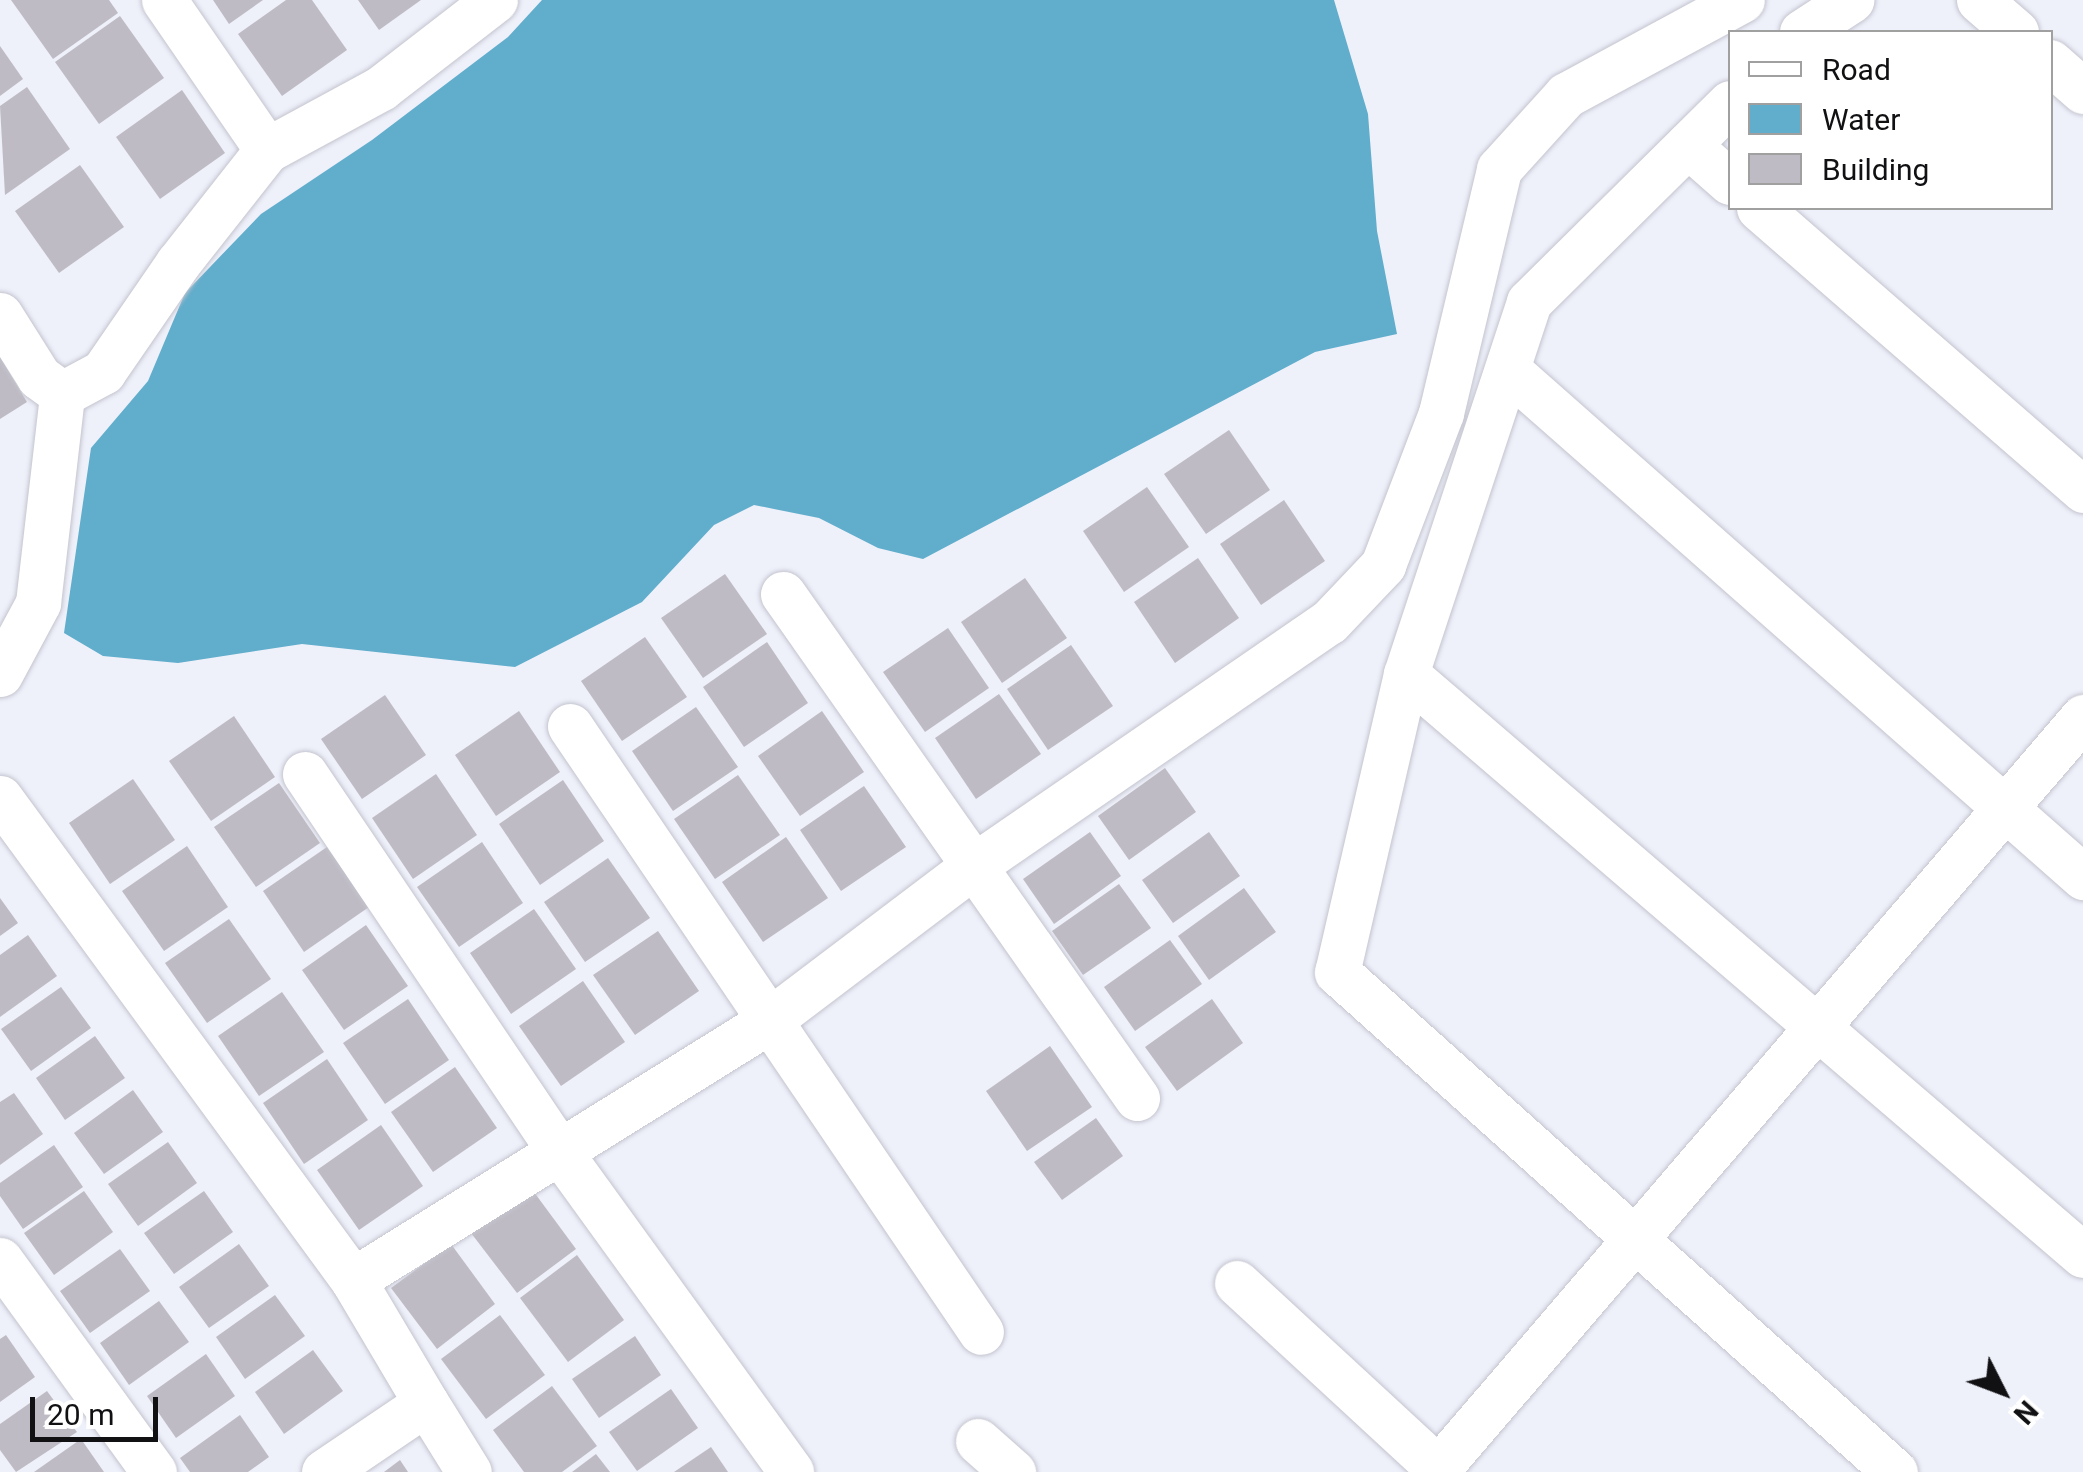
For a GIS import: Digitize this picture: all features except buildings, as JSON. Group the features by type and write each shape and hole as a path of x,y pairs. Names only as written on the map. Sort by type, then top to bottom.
{"street":[{"path":"164,0 267,150"},
{"path":"62,394 104,372 178,263 267,150 381,88 495,0"},
{"path":"353,1280 767,1022 972,868 1329,622 1383,565 1441,413 1499,169 1566,95 1742,0"},
{"path":"1805,30 1851,0"},
{"path":"1979,0 2014,30"},
{"path":"2053,65 2083,90"},
{"path":"1728,105 1529,302 1406,674 1337,972 1895,1472"},
{"path":"1688,145 1728,180"},
{"path":"1762,210 2083,490"},
{"path":"0,315 39,378 62,394"},
{"path":"1508,370 2083,878"},
{"path":"0,674 38,604 62,394"},
{"path":"783,594 972,868 1138,1098"},
{"path":"1406,674 1821,1025 2083,1255"},
{"path":"1238,1284 1438,1471 1821,1025 2002,807 2083,717"},
{"path":"570,726 767,1022 981,1332"},
{"path":"305,774 559,1151 791,1472"},
{"path":"8,824 353,1280 469,1472"},
{"path":"0,1260 154,1472"},
{"path":"324,1472 426,1403"},
{"path":"978,1441 1013,1472"}],"water":[{"path":"542,0 1334,0 1368,114 1377,231 1397,334 1315,352 923,559 878,548 819,518 754,505 714,525 642,602 515,667 302,644 178,663 103,656 64,633 91,448 148,381 185,293 261,214 372,140 508,37"}]}
